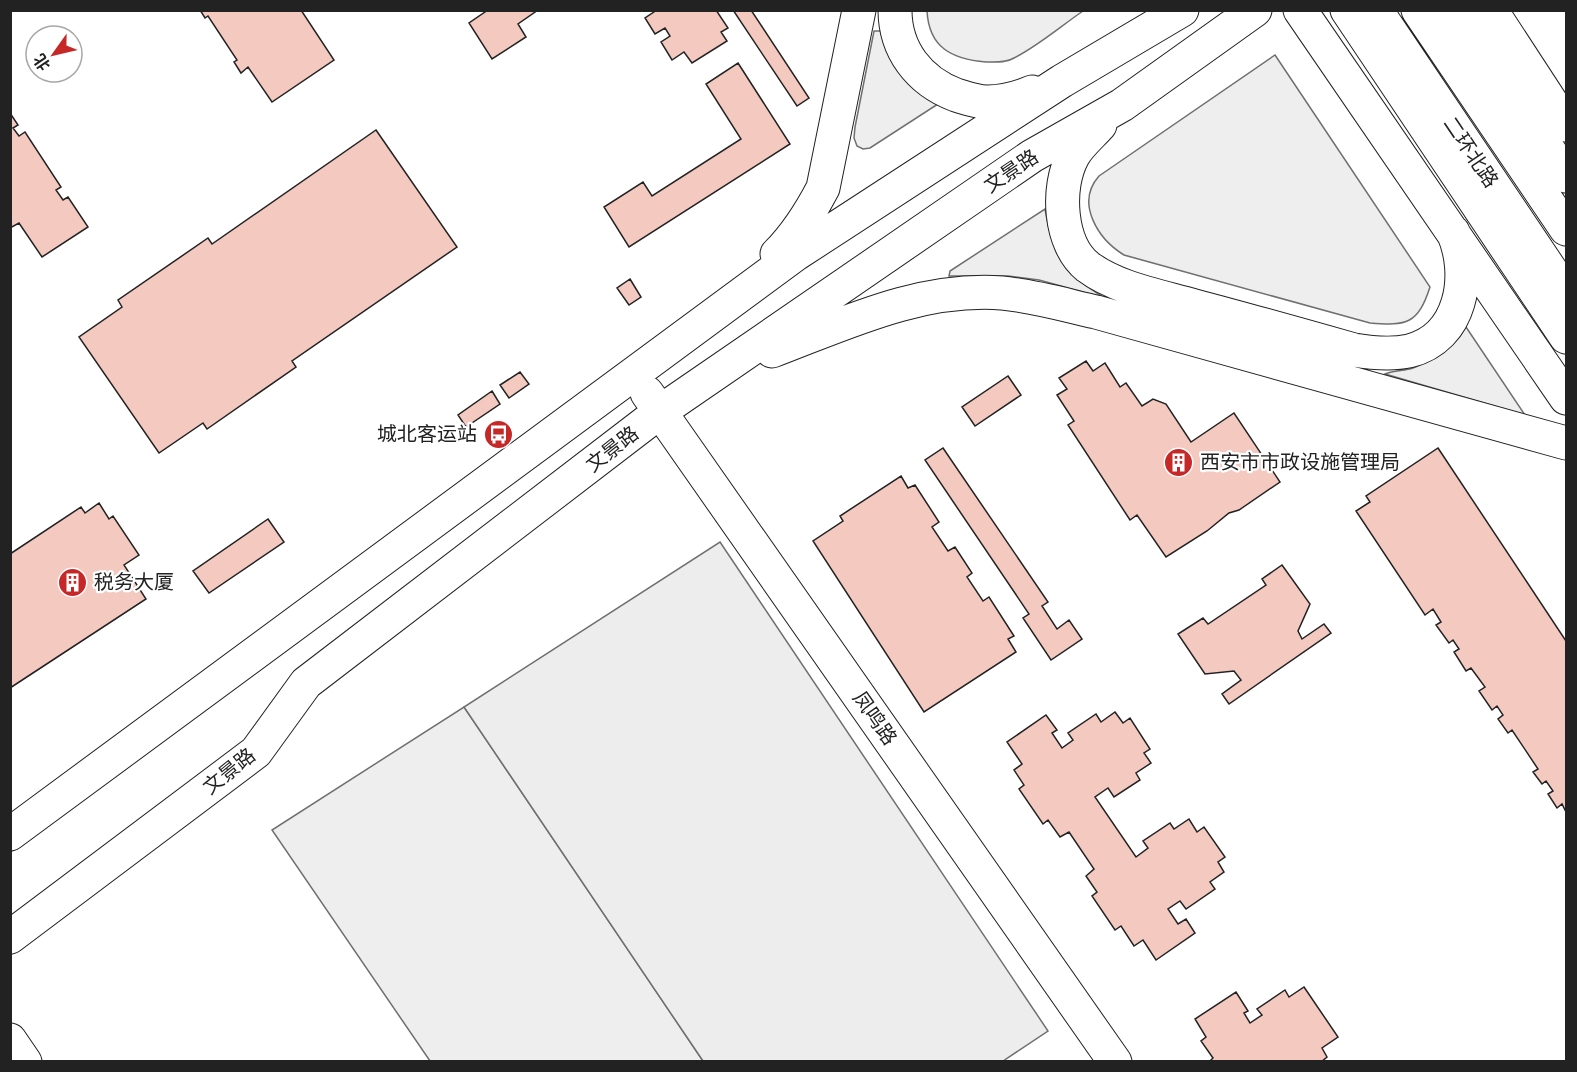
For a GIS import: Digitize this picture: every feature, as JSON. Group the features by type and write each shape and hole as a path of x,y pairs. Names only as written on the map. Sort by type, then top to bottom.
{"main road":[{"path":"723,309 793,238 810,214 823,188 859,10"},
{"path":"895,10 896,25 903,49 916,69 948,92 970,100 986,102 1017,97 1075,74 1148,10"},
{"path":"10,834 796,254 1075,74 1182,10"},
{"name":"文景路","path":"10,937 256,752 306,683 661,411 1032,156 1122,105 1255,10"},
{"path":"1161,77 1255,33 1288,10"},
{"path":"1300,10 1566,398"},
{"path":"1347,10 1454,147 1566,337"},
{"name":"二环北路","path":"1377,10 1454,147 1566,293"},
{"name":"二环北路","path":"1418,10 1517,103 1566,229"},
{"path":"1455,10 1566,176"},
{"path":"1491,10 1517,103"},
{"path":"1517,103 1566,125"},
{"path":"1122,105 1073,156 1067,172 1063,202 1067,236 1075,252 1086,265 1100,275 1118,283 1354,350 1374,353 1412,351 1440,334 1449,324 1461,297 1462,258 1453,232"},
{"path":"723,370 873,312 920,299 956,294 1002,293 1096,312 1566,443"},
{"name":"凤鸣路","path":"634,374 1115,1062"},
{"path":"10,1040 25,1062"}],"shaded area":[{"path":"927,10 1083,11 1041,42 1011,60 986,62 963,58 938,43 932,34"},
{"path":"874,31 881,31 895,65 908,82 938,104 870,148 863,149 857,146 854,138 855,127"},
{"path":"1275,55 1430,287 1421,309 1409,320 1393,324 1370,323 1124,255 1114,248 1098,230 1090,209 1089,197 1092,186 1099,176"},
{"path":"1045,209 1052,240 1062,262 1069,272 1105,298 1039,280 1008,276 949,276 950,271"},
{"path":"1466,327 1525,415 1385,374 1413,368 1437,357 1456,341"},
{"path":"720,542 1048,1031 1003,1061 703,1061 464,707"},
{"path":"464,707 703,1061 430,1061 272,830"}],"building":[{"path":"200,10 301,10 334,60 272,102 248,67 241,73 234,62 237,60 208,16 205,18"},
{"path":"488,10 538,10 518,24 526,37 492,59 469,23"},
{"path":"657,10 716,10 728,28 721,32 727,41 692,63 684,52 672,60 661,42 670,36 665,28 655,34 645,18"},
{"path":"733,10 751,10 809,98 797,106"},
{"path":"738,63 790,144 629,247 604,207 643,182 652,196 741,139 706,84"},
{"path":"10,113 18,125 13,128 19,136 25,132 61,187 56,190 63,200 68,197 88,227 42,257 19,223 10,228"},
{"path":"376,130 457,247 292,361 296,367 207,429 203,423 159,453 79,337 122,307 118,300 208,238 212,244"},
{"path":"630,279 641,297 629,305 617,288"},
{"name":"西安市市政设施管理局","path":"1086,361 1093,371 1105,363 1120,387 1126,383 1142,406 1153,399 1166,404 1191,442 1234,413 1280,482 1239,510 1229,513 1207,531 1166,557 1137,515 1130,520 1068,425 1074,421 1057,395 1067,389 1059,378"},
{"path":"520,372 529,384 509,398 500,385"},
{"path":"1008,376 1021,395 975,426 962,407"},
{"path":"492,391 500,404 466,427 458,415"},
{"path":"943,448 1048,602 1042,606 1057,629 1069,620 1082,639 1051,660 1023,618 1029,614 925,460"},
{"path":"1438,448 1566,641 1566,812 1562,804 1557,808 1548,794 1553,791 1546,781 1542,784 1533,772 1538,769 1512,730 1508,733 1498,719 1503,715 1497,706 1492,710 1479,691 1485,687 1471,668 1466,671 1454,652 1459,649 1453,640 1449,643 1436,625 1441,622 1433,609 1425,615 1356,511 1370,502 1366,496"},
{"path":"901,476 908,488 915,485 939,522 932,527 948,551 955,547 972,573 967,577 983,601 989,597 1014,636 1008,639 1016,652 924,712 813,541 843,521 840,516"},
{"name":"税务大厦","path":"99,503 109,519 113,516 139,555 124,565 146,599 10,688 10,554 81,507 85,513"},
{"path":"268,519 284,542 209,593 193,571"},
{"path":"1282,565 1310,604 1298,631 1302,639 1324,624 1331,633 1229,704 1222,694 1241,680 1234,671 1205,674 1178,634 1203,618 1208,624 1266,585 1262,579"},
{"path":"1115,712 1123,723 1130,718 1150,749 1144,753 1151,763 1136,773 1140,780 1114,797 1108,788 1095,797 1136,857 1148,848 1143,841 1170,823 1174,829 1189,819 1197,832 1204,827 1225,857 1218,862 1224,872 1210,882 1215,889 1186,909 1180,901 1168,909 1178,924 1186,919 1195,933 1156,960 1143,940 1134,946 1121,926 1115,930 1092,896 1097,892 1086,876 1094,869 1069,832 1060,837 1048,820 1043,824 1019,789 1024,785 1014,770 1022,764 1007,742 1046,715 1057,730 1052,733 1062,748 1073,740 1068,733 1096,714 1101,722"},
{"path":"1304,987 1338,1037 1322,1048 1327,1057 1321,1062 1209,1062 1213,1058 1201,1041 1206,1037 1195,1019 1236,992 1248,1011 1244,1013 1250,1023 1262,1015 1257,1009 1285,990 1289,997"}],"place":[{"name":"城北客运站","path":"498,434"},
{"name":"西安市市政设施管理局","path":"1179,462"},
{"name":"税务大厦","path":"73,582"}]}
